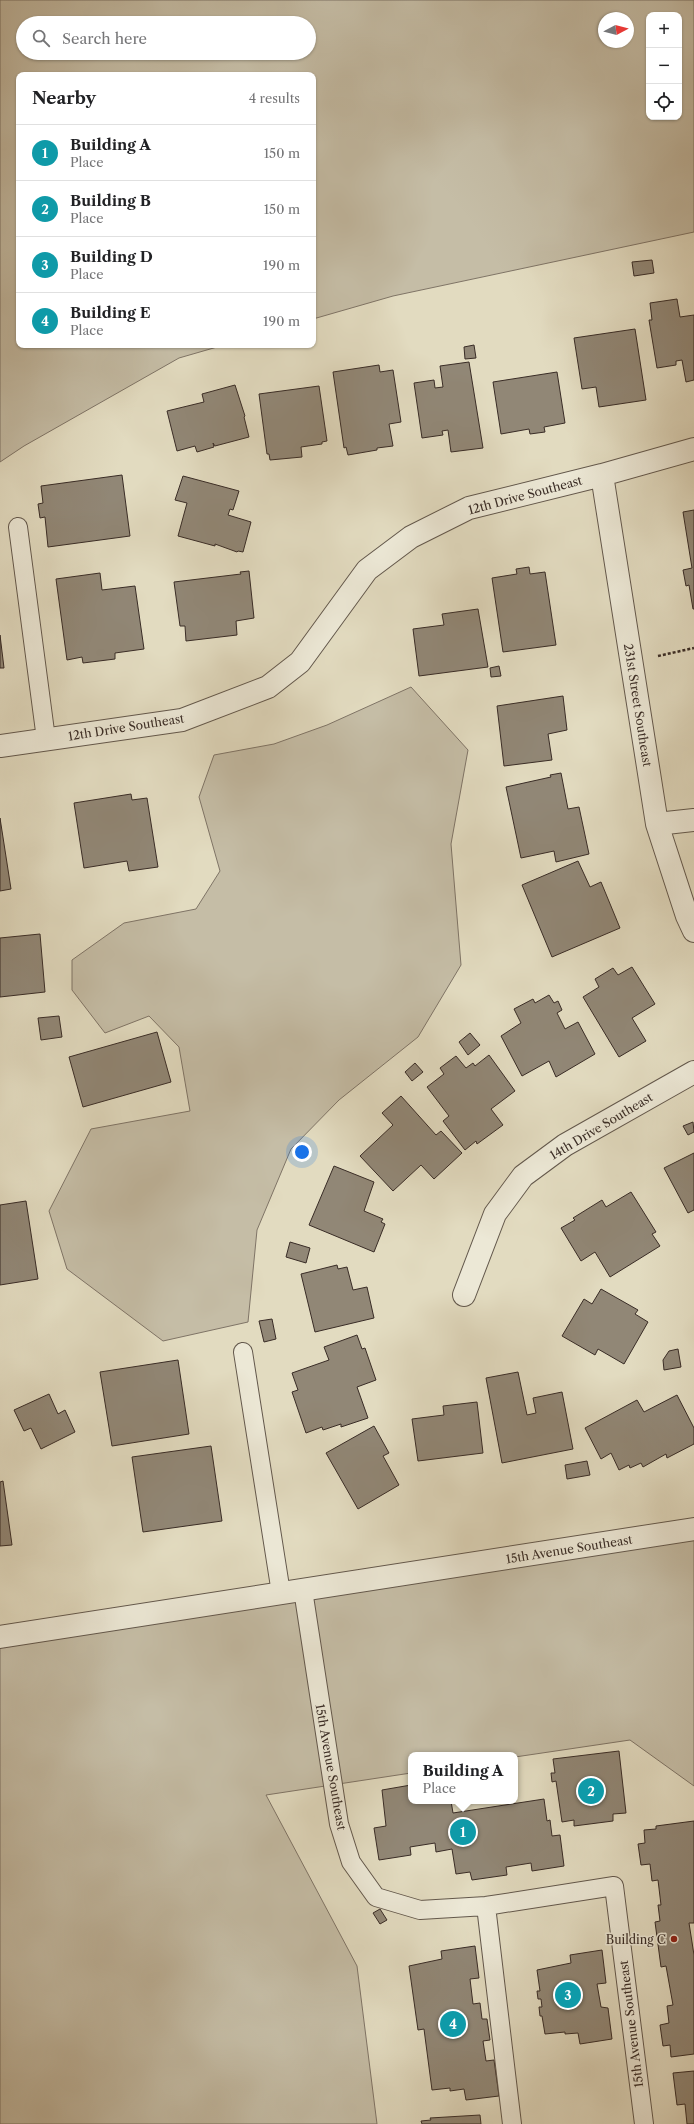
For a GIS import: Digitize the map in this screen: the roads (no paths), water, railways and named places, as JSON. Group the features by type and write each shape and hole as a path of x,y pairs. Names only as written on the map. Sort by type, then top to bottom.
{"street":[{"name":"12th Drive Southeast","path":"0,746 182,720 268,687 300,662 368,570 411,537 469,508 602,475 694,449"},
{"name":"231st Street Southeast","path":"602,475 657,824 687,916 694,931"},
{"path":"657,824 694,820"},
{"name":"14th Drive Southeast","path":"464,1295 495,1214 522,1176 565,1145 694,1072"},
{"name":"15th Avenue Southeast","path":"0,1637 694,1529"}],"lane":[{"path":"18,527 46,739"},
{"path":"243,1352 281,1593"},
{"name":"15th Avenue Southeast","path":"303,1590 339,1824 351,1862 376,1896 420,1910 486,1906 614,1886 644,2124"},
{"path":"486,1906 512,2124"}],"place":[{"name":"Building B","path":"591,1791"},
{"name":"Building A","path":"463,1832"},
{"name":"Building C","path":"674,1939"},
{"name":"Building D","path":"568,1995"},
{"name":"Building E","path":"453,2024"}]}
